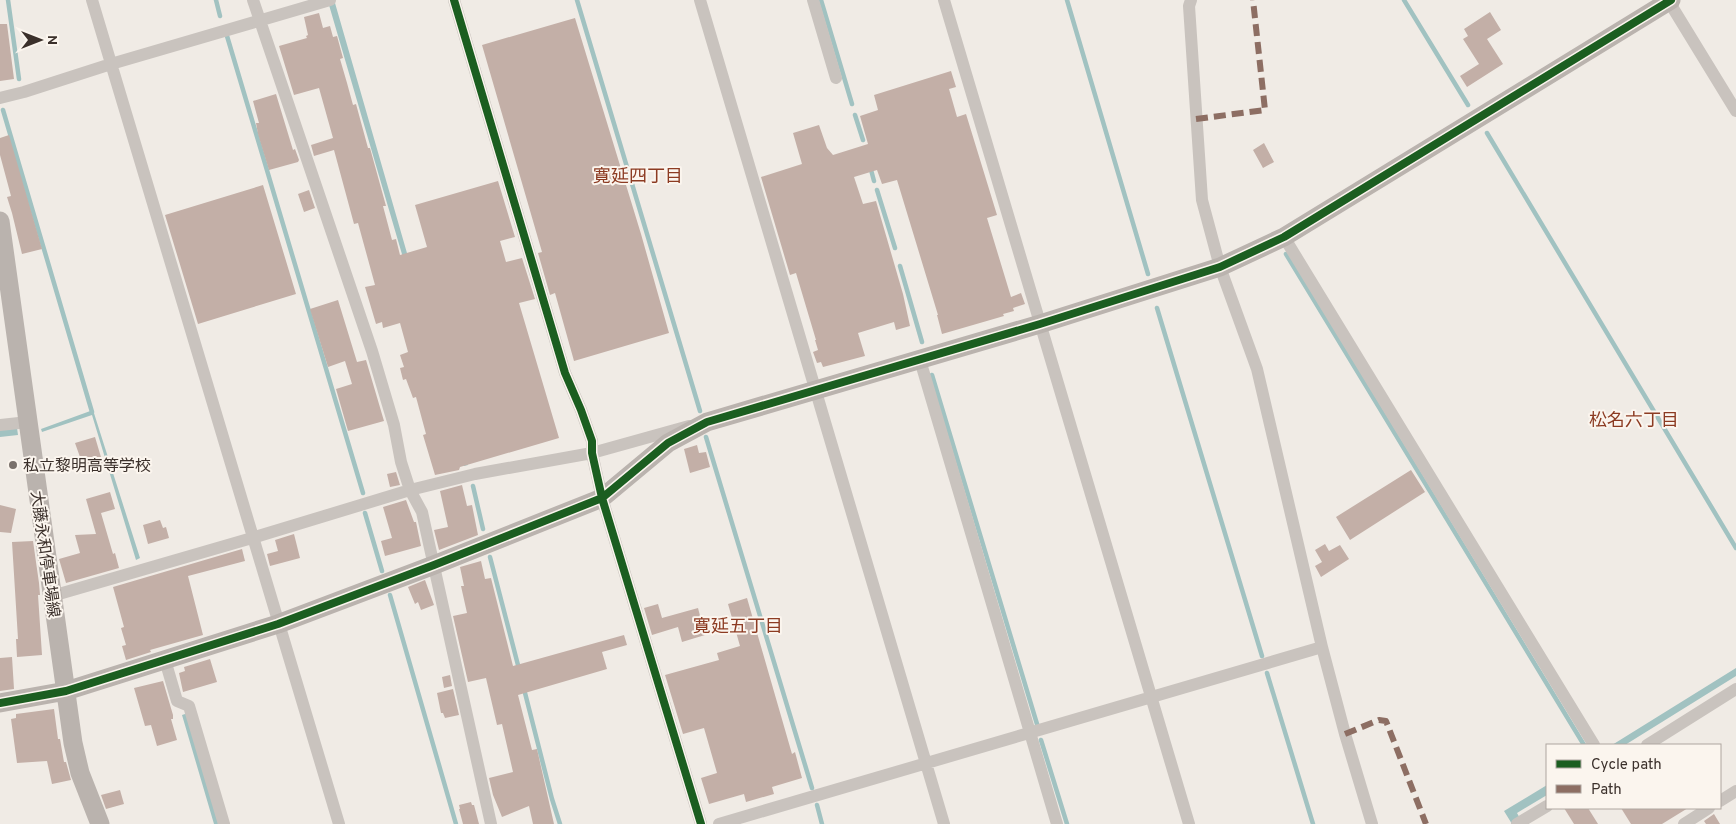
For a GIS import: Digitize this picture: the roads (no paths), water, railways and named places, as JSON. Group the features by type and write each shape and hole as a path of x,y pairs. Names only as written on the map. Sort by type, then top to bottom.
{"street":[{"path":"92,0 252,530 252,538 338,824"},
{"path":"254,0 372,352 394,425 401,462 410,490 422,512 491,824"},
{"path":"0,98 330,0"},
{"path":"454,0 566,373 592,441 592,453 602,498 701,824"},
{"path":"700,0 944,824"},
{"path":"813,0 836,78"},
{"path":"944,0 1189,824"},
{"path":"1191,0 1189,16 1202,200 1220,267 1257,369 1322,647 1345,734 1372,824"},
{"path":"52,596 410,490 475,474 592,453 707,422 1040,324 1220,267 1284,237 1670,0 1736,111"},
{"name":"大藤永和停車場線","path":"0,221 73,743 80,773 100,824"},
{"path":"1284,237 1593,744"},
{"path":"920,360 1057,824"},
{"path":"0,425 28,422"},
{"path":"0,703 66,691 165,660 278,624 434,565 602,498 668,443 707,422"},
{"path":"719,824 1322,647"},
{"path":"165,660 177,701 189,706 224,824"},
{"path":"1649,744 1736,689"},
{"path":"1721,800 1736,791"},
{"path":"1521,821 1546,807"},
{"path":"1684,824 1707,809"}],"water":[{"path":"335,3 468,465 464,466 329,5"},
{"path":"93,410 140,558 136,560 92,415 42,432 41,429"},
{"path":"17,428 18,435 0,437 0,430"},
{"path":"1736,668 1736,676 1627,744 1614,744"},
{"path":"188,713 220,824 214,824 182,715"},
{"path":"1546,786 1546,796 1517,813 1523,824 1512,824 1504,811"}],"waterway":[{"path":"8,0 19,79"},
{"path":"216,0 220,16"},
{"path":"577,0 700,411"},
{"path":"821,0 852,104"},
{"path":"1067,0 1148,274"},
{"path":"1404,0 1468,105"},
{"path":"227,36 363,493"},
{"path":"3,110 92,412"},
{"path":"855,115 863,140"},
{"path":"1487,133 1736,548"},
{"path":"870,166 874,181"},
{"path":"877,190 895,248"},
{"path":"1286,254 1583,744"},
{"path":"900,266 922,342"},
{"path":"1157,308 1262,656"},
{"path":"932,375 1037,724"},
{"path":"706,437 812,788"},
{"path":"473,486 483,529"},
{"path":"365,513 382,571"},
{"path":"490,557 519,669"},
{"path":"390,595 456,824"},
{"path":"1267,673 1313,824"},
{"path":"524,689 560,824"},
{"path":"1041,740 1067,824"},
{"path":"817,805 822,824"}],"place":[{"name":"私立黎明高等学校","path":"13,465"}],"district":[{"name":"寛延四丁目","path":"638,176"},
{"name":"松名六丁目","path":"1634,420"},
{"name":"寛延五丁目","path":"738,626"}]}
